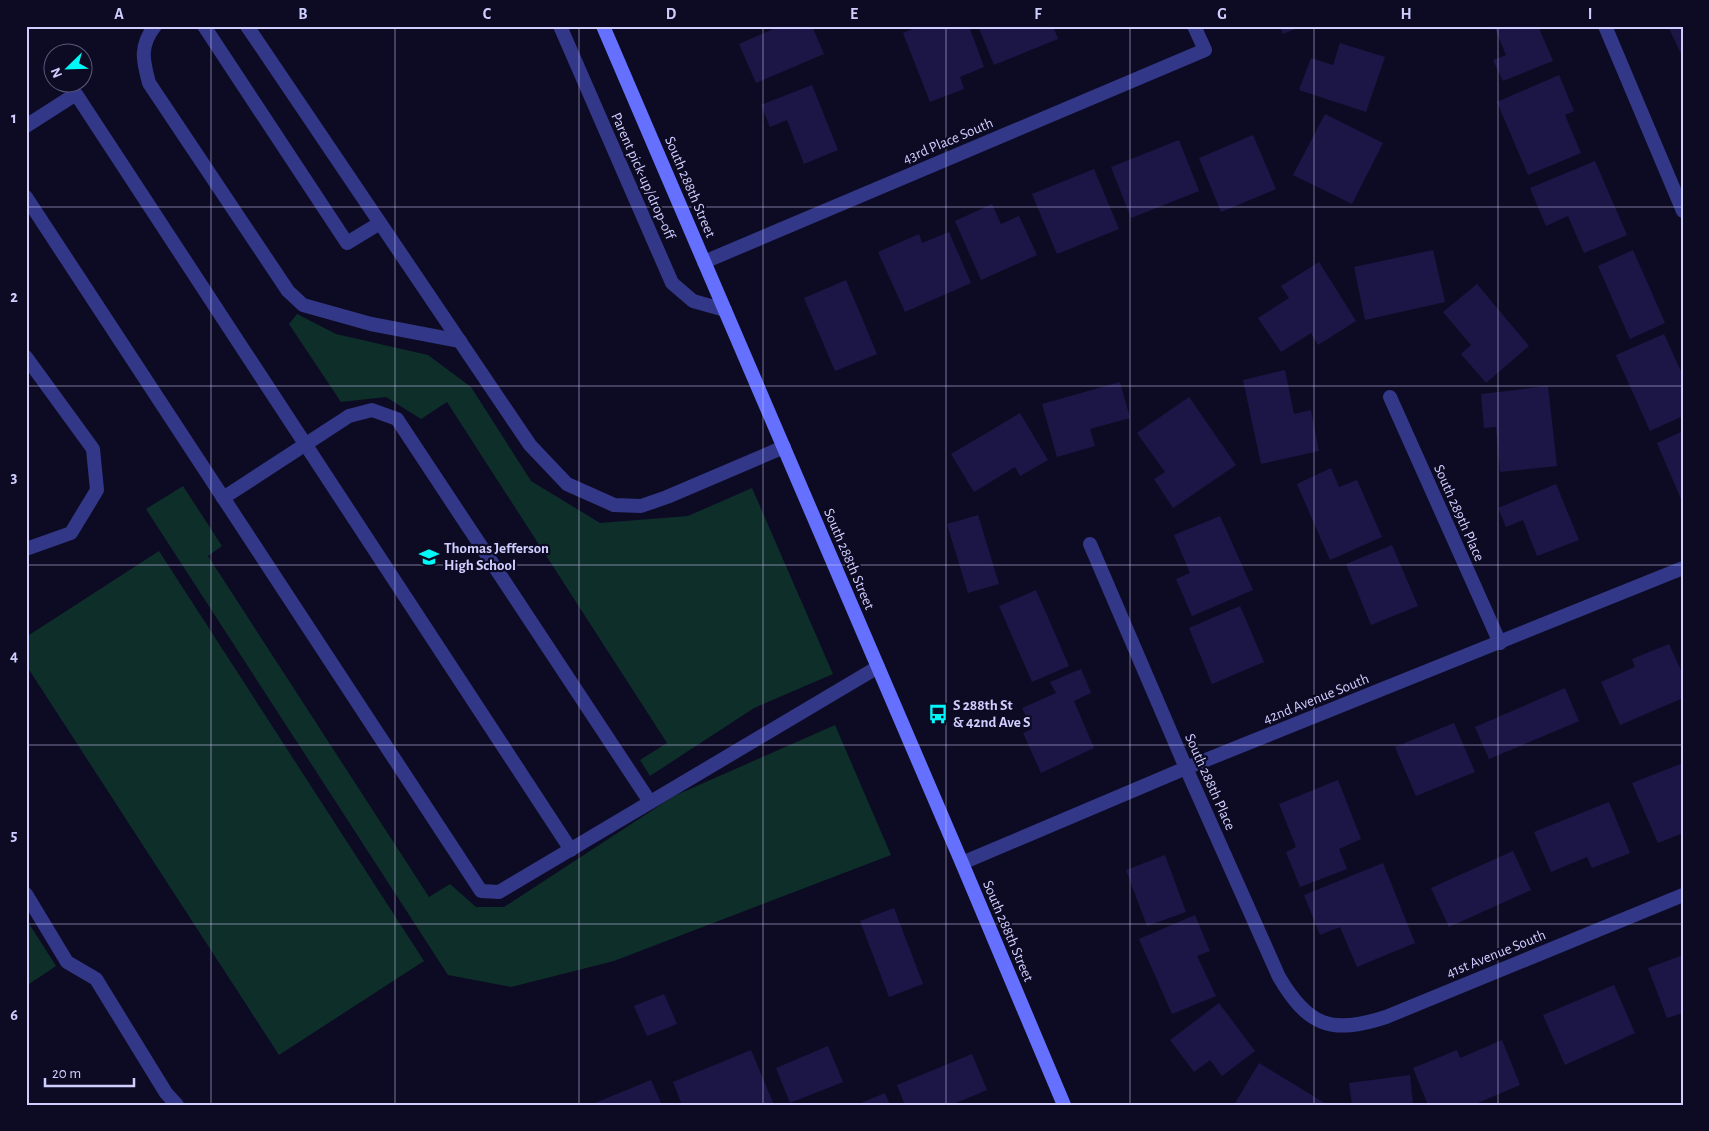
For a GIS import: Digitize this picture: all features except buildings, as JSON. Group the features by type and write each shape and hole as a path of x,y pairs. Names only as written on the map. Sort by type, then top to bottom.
{"main road":[{"name":"South 288th Street","path":"603,26 1064,1105"}],"street":[{"path":"155,26 148,36 143,60 150,84 288,291 303,305 371,324 460,340"},
{"path":"204,26 347,242 380,223"},
{"path":"247,26 530,445 567,484 614,505 641,506 667,497 784,447"},
{"name":"Parent pick-up/drop-off","path":"560,26 672,283 693,301 725,310"},
{"name":"43rd Place South","path":"704,262 1205,50 1194,26"},
{"path":"1605,26 1683,211"},
{"path":"26,126 76,94 571,850"},
{"path":"26,198 481,891 499,892 878,667"},
{"path":"26,357 93,449 97,490 72,533 26,549"},
{"name":"South 289th Place","path":"1390,397 1500,643"},
{"path":"222,498 349,416 372,410 396,419 650,802"},
{"name":"South 288th Place","path":"1090,544 1186,768 1279,977 1291,999 1305,1012 1318,1020"},
{"name":"42nd Avenue South","path":"962,863 1186,768 1683,568"},
{"path":"26,894 67,962 96,979 166,1093 176,1105"},
{"name":"41st Avenue South","path":"1318,1020 1336,1025 1350,1026 1386,1017 1683,895"}],"green space":[{"path":"297,314 336,334 428,355 471,387 531,481 600,523 688,516 752,488 833,674 754,708 650,776 640,760 667,743 447,402 421,419 386,397 341,402 289,324"},
{"path":"183,486 222,546 208,556 429,897 450,884 476,907 504,907 674,796 835,725 891,855 614,961 511,987 448,975 146,509"},
{"path":"159,551 424,961 279,1055 26,665 26,637"},
{"path":"26,919 56,966 26,986"}],"place":[{"name":"Thomas Jefferson High School","path":"429,557"},
{"name":"S 288th St & 42nd Ave S","path":"938,714"}]}
